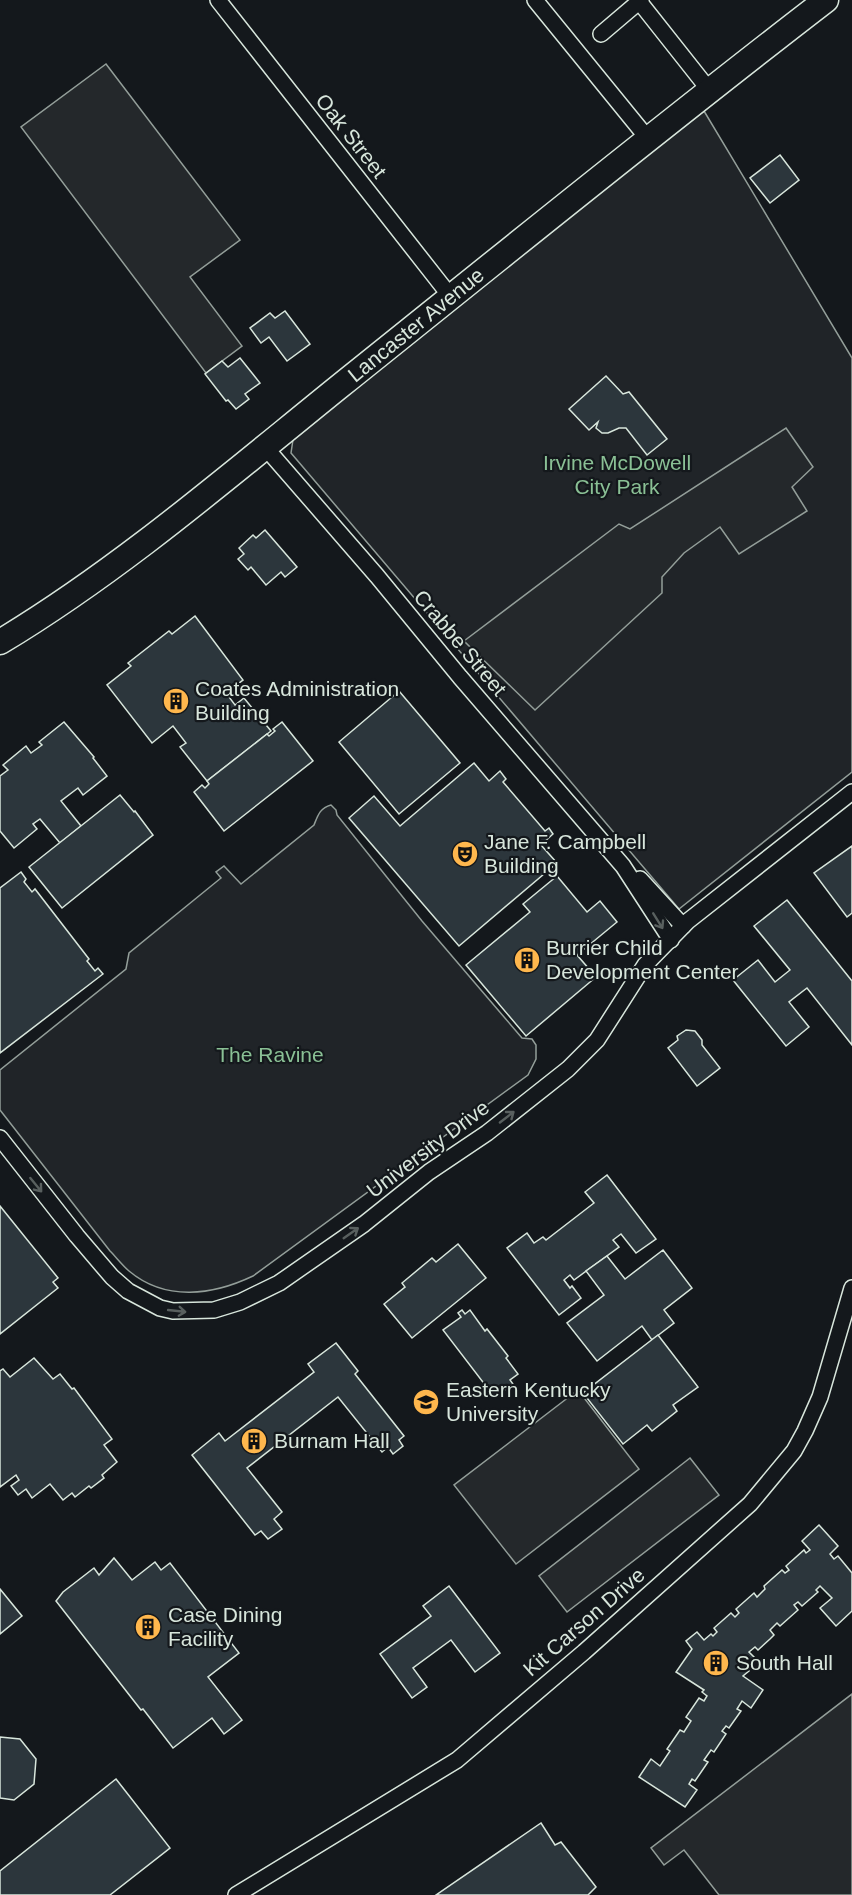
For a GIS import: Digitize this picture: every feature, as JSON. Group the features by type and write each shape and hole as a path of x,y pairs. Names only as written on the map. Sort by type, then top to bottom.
{"main road":[{"name":"Lancaster Avenue","path":"0,642 95,579 265,447 826,0"}],"street":[{"name":"Oak Street","path":"218,0 451,297"},
{"path":"535,0 649,140"},
{"path":"601,34 640,0 710,91"},
{"name":"Crabbe Street","path":"265,447 623,866 670,940"},
{"name":"University Drive","path":"0,1138 77,1236 112,1277 128,1291 160,1308 186,1312 214,1310 240,1302 266,1290 299,1270 364,1224 429,1172 487,1133 568,1069 597,1040 645,965 683,927 852,792"},
{"name":"Crabbe Street","path":"623,866 640,879 683,927"},
{"name":"Kit Carson Drive","path":"236,1895 457,1760 584,1652 750,1504 794,1451 805,1431 820,1397 852,1288"}],"green space":[{"name":"Irvine McDowell City Park","path":"704,111 852,358 852,772 679,909 291,453 294,433"},
{"name":"The Ravine","path":"331,805 422,921 522,1038 532,1039 536,1045 536,1059 528,1075 253,1276 238,1283 206,1291 174,1291 158,1288 129,1271 110,1251 0,1110 0,1070 126,969 129,953 221,878 216,872 224,866 241,884 314,825 322,810"}],"shaded area":[{"path":"106,64 240,240 190,277 242,346 206,373 21,127"},
{"path":"786,428 813,467 792,487 807,511 739,554 720,527 684,553 662,577 662,593 535,710 464,641 619,524 630,529"},
{"path":"578,1390 639,1469 516,1564 454,1485"},
{"path":"690,1458 719,1495 567,1612 539,1576"},
{"path":"852,1694 852,1895 719,1895 684,1850 664,1865 651,1848"}],"building":[{"path":"780,155 799,180 770,203 750,178"},
{"path":"285,311 310,344 287,361 269,337 261,343 250,328 270,313 275,318"},
{"path":"240,358 260,383 245,394 249,399 236,409 228,400 226,401 205,374 222,361 228,367"},
{"path":"606,376 623,394 629,392 667,439 647,455 626,428 602,433 596,428 598,422 589,430 569,409"},
{"path":"265,530 297,567 285,577 281,572 266,585 251,567 248,570 238,559 244,554 239,548 253,535 256,538"},
{"name":"Coates Administration Building","path":"195,616 243,680 226,693 235,705 244,698 271,731 207,781 180,747 186,743 173,726 152,743 107,685 131,666 128,663 169,631 172,634"},
{"path":"399,691 460,763 399,814 339,742"},
{"path":"64,722 107,776 83,795 78,788 61,801 81,826 60,843 40,819 33,824 37,829 14,848 0,831 0,776 8,770 3,765 26,746 31,753 42,745 39,742"},
{"path":"282,722 313,761 224,831 194,792 202,785 205,788 209,784 207,781 267,734 269,736 275,731 273,729"},
{"name":"Jane F. Campbell Building","path":"474,763 489,781 500,771 506,779 503,782 545,831 549,828 553,834 541,845 557,863 459,946 349,818 374,796 400,826"},
{"path":"120,795 153,835 62,908 29,867"},
{"path":"852,846 852,913 847,917 814,873"},
{"path":"21,872 26,879 24,882 32,892 35,889 89,959 87,961 95,971 98,968 103,974 0,1053 0,888"},
{"name":"Burrier Child Development Center","path":"557,876 587,912 600,901 617,922 577,955 596,977 526,1036 466,965 530,912 523,904"},
{"path":"787,900 852,981 852,1045 807,988 789,1002 809,1027 786,1046 733,980 758,960 775,982 790,970 754,926"},
{"path":"686,1030 695,1031 702,1040 702,1045 720,1068 697,1086 668,1048 678,1040 677,1036"},
{"path":"607,1175 656,1239 636,1253 621,1234 613,1240 619,1247 574,1280 570,1275 564,1280 581,1298 559,1315 507,1248 527,1233 534,1243 543,1237 546,1240 594,1203 585,1192"},
{"path":"0,1206 58,1278 53,1282 58,1288 0,1334"},
{"path":"458,1244 486,1278 412,1338 384,1304 405,1287 402,1283 432,1258 436,1262"},
{"path":"663,1250 692,1288 664,1310 674,1323 652,1340 642,1326 597,1361 567,1323 604,1295 586,1271 607,1256 625,1279"},
{"path":"462,1310 465,1314 470,1310 485,1331 487,1329 508,1356 506,1358 518,1374 510,1380 513,1384 499,1394 496,1391 492,1394 443,1330 461,1317 458,1313"},
{"path":"658,1335 698,1387 673,1405 677,1411 652,1431 647,1425 623,1444 583,1393"},
{"name":"Burnam Hall","path":"336,1343 358,1371 355,1374 404,1436 399,1440 403,1446 393,1454 388,1447 382,1452 338,1397 247,1468 282,1512 274,1519 282,1529 268,1539 261,1531 255,1535 192,1455 219,1433 225,1441 314,1372 308,1364"},
{"path":"34,1358 53,1379 60,1374 72,1389 74,1388 112,1439 104,1445 117,1462 102,1475 104,1478 91,1488 89,1486 75,1497 72,1493 63,1500 50,1484 32,1498 26,1489 18,1495 11,1486 19,1480 16,1475 0,1487 0,1371 3,1369 10,1377"},
{"name":"South Hall","path":"819,1525 838,1546 830,1554 834,1559 838,1556 852,1573 852,1611 836,1626 820,1608 832,1598 820,1586 816,1590 818,1592 802,1606 798,1602 794,1605 798,1610 780,1626 777,1623 770,1630 774,1635 770,1639 758,1650 755,1647 749,1652 756,1659 746,1668 749,1671 743,1676 763,1690 751,1708 742,1701 737,1709 741,1711 729,1728 726,1726 722,1731 726,1734 714,1752 711,1750 704,1760 708,1762 695,1781 692,1779 689,1784 697,1790 685,1807 639,1777 651,1759 660,1766 670,1751 667,1749 680,1730 684,1732 691,1721 686,1717 699,1698 704,1701 707,1696 702,1692 704,1690 676,1672 692,1649 686,1641 697,1632 704,1640 711,1634 713,1636 717,1632 714,1628 731,1613 735,1617 739,1613 736,1609 754,1593 757,1597 765,1589 764,1586 782,1570 785,1573 789,1570 786,1566 804,1550 806,1553 810,1550 802,1541"},
{"name":"Case Dining Facility","path":"114,1558 132,1580 155,1562 161,1570 170,1563 239,1653 208,1677 242,1720 224,1734 212,1718 173,1748 56,1601 63,1592 94,1568 99,1575"},
{"path":"449,1586 500,1653 475,1672 451,1640 413,1668 427,1687 412,1698 380,1654 431,1616 423,1606"},
{"path":"0,1589 22,1616 0,1634"},
{"path":"0,1737 20,1739 36,1759 34,1784 14,1800 0,1798"},
{"path":"116,1779 170,1848 110,1895 0,1895 0,1871"},
{"path":"541,1823 555,1845 561,1842 596,1887 588,1895 436,1895"}],"place":[{"name":"Coates Administration Building","path":"176,701"},
{"name":"Jane F. Campbell Building","path":"465,854"},
{"name":"Burrier Child Development Center","path":"527,960"},
{"name":"Eastern Kentucky University","path":"426,1402"},
{"name":"Burnam Hall","path":"254,1441"},
{"name":"Case Dining Facility","path":"148,1627"},
{"name":"South Hall","path":"716,1663"}]}
